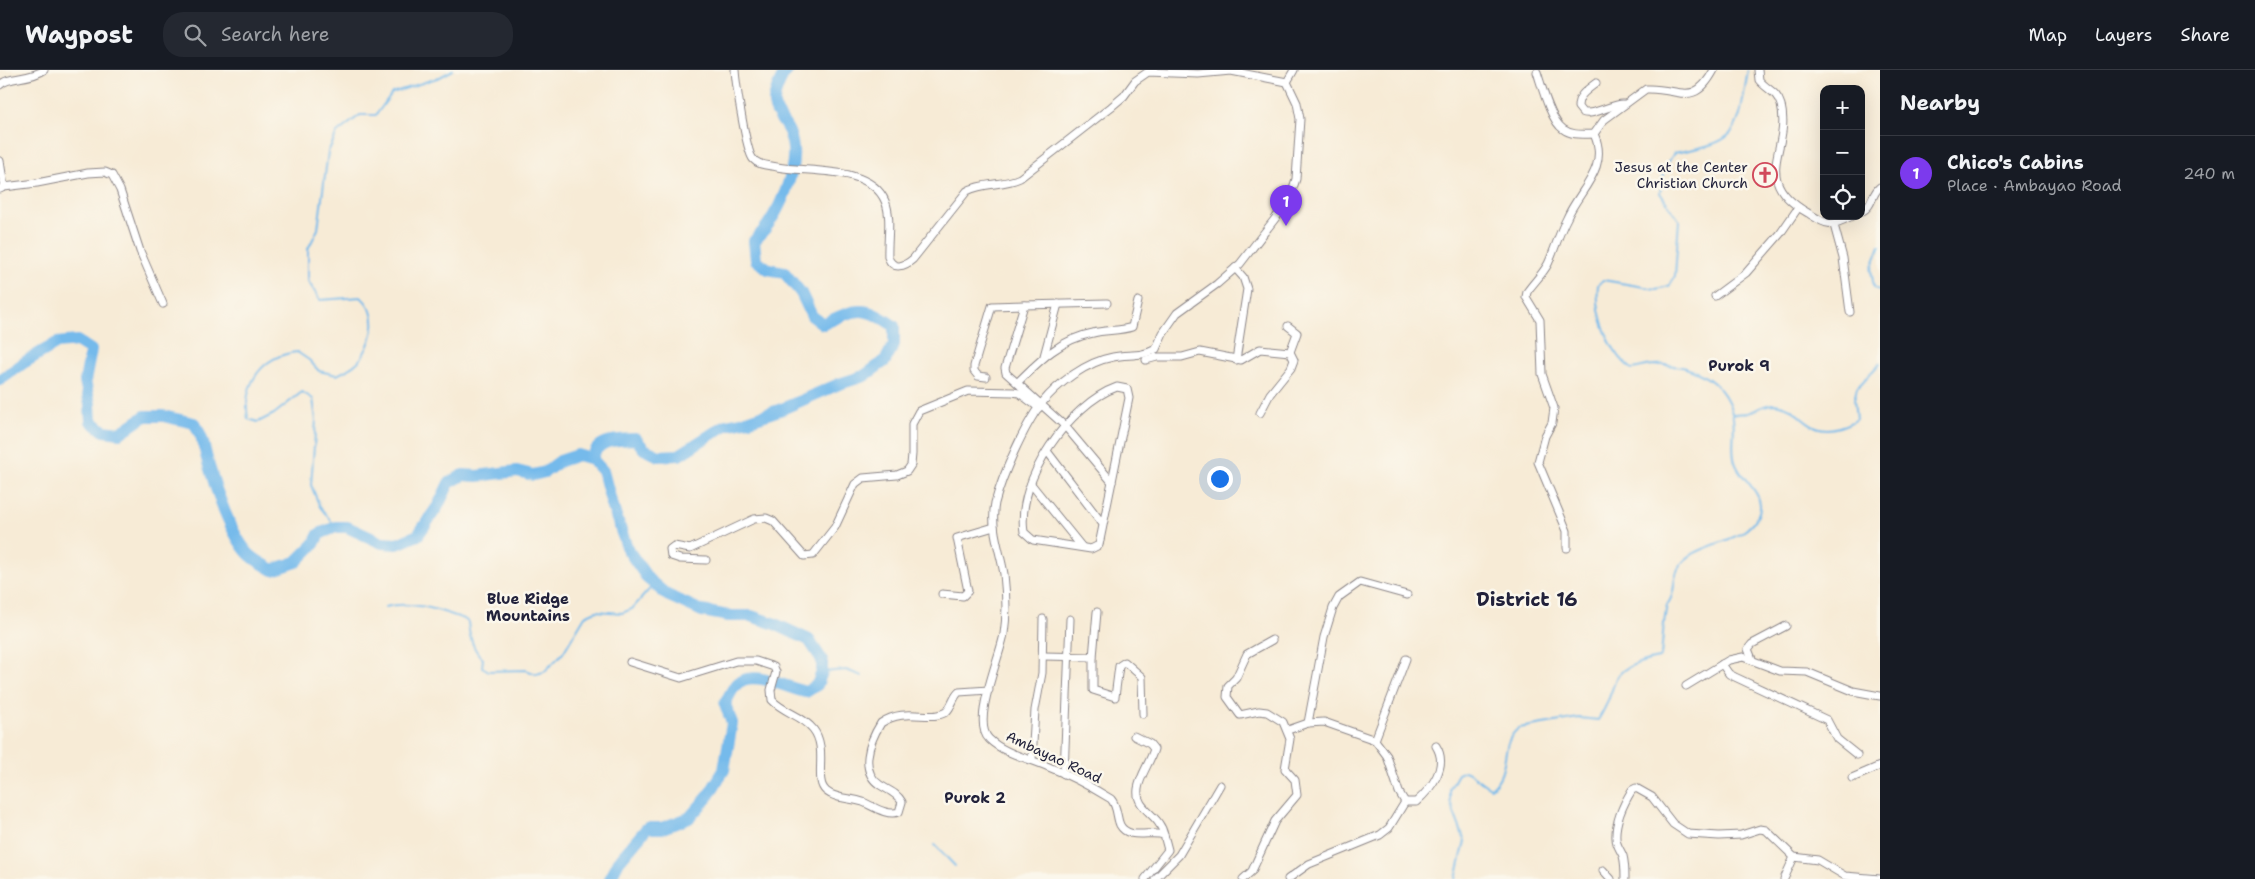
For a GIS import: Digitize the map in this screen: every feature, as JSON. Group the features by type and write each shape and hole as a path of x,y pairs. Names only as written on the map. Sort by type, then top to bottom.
{"street":[{"path":"0,85 5,81 29,78 44,70"},
{"path":"735,70 750,156 757,163 802,171 830,171 858,177 875,188 885,201 888,258 893,265 903,266 914,259 967,191 980,186 1005,184 1020,178 1111,107 1124,96 1135,81 1148,72 1198,74 1231,71 1287,82 1294,70"},
{"path":"1594,134 1604,120 1646,89 1674,94 1694,93 1705,86 1714,70"},
{"path":"1758,70 1759,80 1777,93 1781,105 1783,122 1775,160 1776,178 1787,198 1798,208 1827,225 1834,225 1844,220"},
{"path":"1537,72 1552,112 1562,129 1575,134 1594,134"},
{"name":"Ambayao Road","path":"1164,835 1157,832 1136,834 1125,830 1119,822 1115,804 1111,799 1064,774 1000,746 989,739 985,733 983,717 1000,654 1005,619 1004,576 994,527 996,502 1006,471 1039,407 1070,378 1097,361 1114,357 1138,356 1156,349 1163,333 1177,314 1235,268 1284,207 1296,179 1300,119 1297,103 1287,82"},
{"path":"1596,83 1583,93 1579,100 1578,108 1582,112 1590,113 1610,105 1624,104"},
{"path":"1567,548 1567,531 1538,462 1545,436 1552,423 1554,408 1542,374 1540,320 1526,297 1526,292 1548,264 1566,219 1587,188 1600,152 1594,134"},
{"path":"0,161 2,188 88,173 105,172 112,175 120,190 140,251 164,304"},
{"path":"1865,210 1869,208 1876,190 1880,187"},
{"path":"1715,296 1746,273 1780,234 1798,208"},
{"path":"1834,225 1843,258 1850,312"},
{"path":"1235,268 1242,277 1247,289 1236,360"},
{"path":"1018,382 1044,356 1075,338 1091,333 1132,327 1138,301"},
{"path":"986,377 978,376 974,371 974,366 992,306 1107,303"},
{"path":"1044,356 1058,304"},
{"path":"1024,305 1005,368 1006,373 1018,382 1039,407"},
{"path":"1260,413 1270,394 1293,364 1290,352 1297,333 1288,326"},
{"path":"1146,360 1157,357 1182,357 1200,352 1236,360 1246,358 1260,348 1290,352"},
{"path":"1117,388 1127,389 1128,403 1098,547 1092,549 1042,542 1028,537 1023,523 1024,508 1031,484 1047,451 1065,426 1084,405 1096,396 1117,388"},
{"path":"706,560 676,558 671,556 670,551 674,546 690,549 760,518 773,521 804,556 813,555 834,527 855,484 863,478 874,475 897,475 907,471 911,465 912,424 920,411 930,405 968,391 1013,392 1024,396 1065,426 1112,482"},
{"path":"1047,451 1102,523"},
{"path":"1031,484 1082,547"},
{"path":"942,594 963,596 967,594 957,538 994,527"},
{"path":"1308,723 1324,637 1336,601 1351,587 1360,582 1407,595"},
{"path":"1097,612 1092,687 1096,693 1115,697 1119,666 1125,662 1142,677 1143,714"},
{"path":"1032,760 1035,710 1041,686 1043,619"},
{"path":"1064,774 1070,619"},
{"path":"1752,659 1748,649 1752,644 1786,626"},
{"path":"1243,879 1252,871 1275,821 1297,795 1295,780 1285,769 1290,746 1288,730 1283,722 1267,712 1240,715 1227,697 1228,686 1236,678 1247,654 1272,640"},
{"path":"1043,656 1093,656"},
{"path":"1686,686 1736,657 1752,659 1780,671 1807,672 1852,691 1880,696"},
{"path":"1375,740 1406,660"},
{"path":"630,662 681,678 724,663 756,661 774,667 776,672 771,690 772,700 806,721 818,736 822,751 820,780 826,791 890,813 899,812 902,808 900,798 878,784 868,770 867,762 881,723 900,714 938,715 947,711 959,692 989,690"},
{"path":"1722,664 1729,674 1827,720 1837,739 1857,755"},
{"path":"1288,730 1308,723 1331,723 1375,740 1387,756 1405,802"},
{"path":"1134,736 1150,744 1154,749 1138,788 1138,800 1163,827 1168,850 1145,879"},
{"path":"1405,802 1416,802 1435,780 1440,763 1439,752 1436,746"},
{"path":"1852,778 1880,766"},
{"path":"1155,879 1179,855 1220,784"},
{"path":"1626,879 1622,855 1618,849 1616,837 1618,822 1628,796 1636,788 1652,797 1673,824 1688,834 1719,836 1741,834 1760,829 1766,830 1794,857 1818,860 1845,876 1880,879"},
{"path":"1288,879 1309,864 1380,835 1389,828 1405,802"},
{"path":"1784,879 1794,857"},
{"path":"1604,870 1611,879"}],"waterway":[{"path":"336,527 320,507 311,485 316,420 313,399 302,392 274,414 258,422 248,419 248,394 257,374 265,365 285,355 297,352 309,360 319,371 337,375 354,366 362,357 370,342 373,326 373,318 367,304 361,297 320,300 308,281 308,249 318,229 328,152 337,133 360,115 376,115 392,93 440,77 453,70"},
{"path":"592,459 598,447 609,441 636,439 644,449 659,456 679,455 726,425 750,420 782,409 839,384 864,376 885,361 894,344 894,326 867,312 852,312 823,324 812,316 801,293 784,272 768,269 756,260 754,241 772,219 779,206 786,191 793,160 789,132 774,105 778,86 788,70"},
{"path":"1456,879 1465,841 1450,802 1450,788 1458,774 1465,771 1491,788 1501,774 1509,741 1519,728 1579,718 1598,720 1616,678 1621,672 1641,662 1659,658 1661,655 1667,605 1673,592 1675,576 1685,560 1695,553 1741,533 1751,525 1758,515 1759,500 1735,462 1732,413 1721,390 1703,375 1680,367 1652,365 1632,369 1624,362 1610,342 1601,319 1598,296 1598,285 1603,280 1656,289 1669,286 1675,276 1679,220 1660,193 1664,169 1674,153 1713,144 1732,131 1738,121 1748,70"},
{"path":"1880,246 1871,270 1874,287 1880,291"},
{"path":"0,380 57,343 77,341 91,350 85,381 90,404 91,421 104,431 120,433 145,416 163,416 194,423 202,439 212,476 230,524 250,556 273,570 296,562 314,544 319,534 336,527 347,527 382,543 397,544 418,535 438,506 449,483 463,475 477,476 517,471 533,475 545,472 560,461 578,455 592,459 603,471 612,505 628,550 648,579 667,595 702,611 729,616 751,616 775,624 809,640 822,660 822,672 817,685 806,692 759,678 750,678 735,686 725,704 732,723 724,770 707,798 689,818 662,828 647,828 619,861 610,879"},
{"path":"1733,414 1748,413 1774,404 1792,410 1819,428 1828,429 1846,425 1856,419 1854,400 1857,388 1880,363"},
{"path":"385,607 415,605 435,609 464,619 468,622 474,647 483,659 482,667 489,671 526,670 536,674 544,672 563,653 585,616 596,611 622,613 632,609 654,584"},
{"path":"822,672 846,670 862,676"},
{"path":"935,845 955,866"}],"place":[{"name":"Jesus at the Center Christian Church","path":"1765,175"},
{"name":"Chico's Cabins","path":"1286,226"}],"district":[{"name":"Purok 9","path":"1739,366"},
{"name":"District 16","path":"1527,599"},
{"name":"Blue Ridge Mountains","path":"528,608"},
{"name":"Purok 2","path":"975,798"}]}
